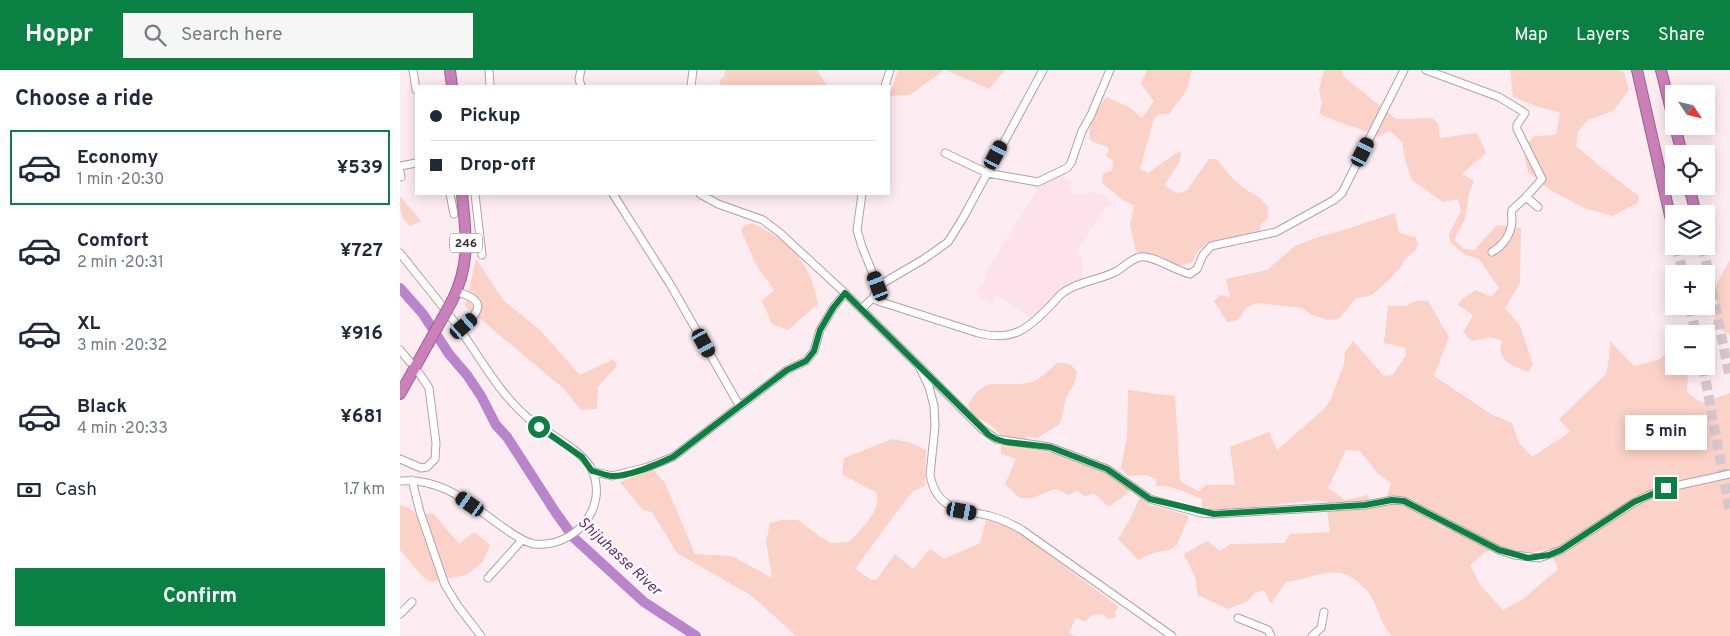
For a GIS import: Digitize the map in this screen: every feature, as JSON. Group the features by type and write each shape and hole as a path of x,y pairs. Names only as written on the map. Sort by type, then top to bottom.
{"highway":[{"path":"450,70 452,85"},
{"path":"1636,70 1667,205"},
{"path":"1661,70 1665,86"},
{"name":"246","path":"400,394 454,296 464,268 466,255 462,195"}],"street":[{"path":"413,70 415,85"},
{"path":"489,70 490,85"},
{"path":"580,70 581,85"},
{"path":"691,85 693,70"},
{"path":"885,85 890,70"},
{"path":"861,308 873,298 878,286 924,259 948,242 963,218 1043,70"},
{"path":"945,153 987,173 1038,182 1067,168 1071,163 1082,131 1091,115 1110,70"},
{"path":"873,298 983,334 1004,336 1026,329 1064,292 1116,272 1135,258 1142,257 1161,262 1181,272 1190,274 1197,270 1203,255 1211,246 1276,232 1334,200 1342,193 1404,70"},
{"path":"1426,70 1499,96 1525,112 1517,128 1542,179 1526,197 1516,204 1512,210 1512,222 1506,239 1498,249 1492,252"},
{"path":"400,166 415,163"},
{"path":"450,195 454,214"},
{"path":"475,195 482,255"},
{"path":"614,195 670,284 739,405"},
{"path":"702,195 718,204 763,220 771,226 861,308 989,435 1006,442 1050,447 1093,463 1107,469 1150,499 1214,514 1365,505 1392,500 1404,501 1499,550 1528,558 1538,558 1561,550 1646,496 1666,488 1730,474"},
{"path":"862,195 857,230 878,286"},
{"path":"1526,197 1538,207"},
{"path":"400,253 460,330 500,389 512,403 539,427 582,457 592,471 597,492 596,503 588,520 566,539 554,544 532,544 522,540 458,495 441,486 427,481 400,481"},
{"path":"592,471 612,476 632,472 673,457 787,370 806,361 814,351 820,330 833,308 845,293"},
{"path":"454,296 472,298 478,306 477,313 460,330"},
{"path":"400,350 410,362"},
{"path":"919,366 929,387 934,406 935,426 930,475 940,498 957,510 990,516 1011,523 1172,636"},
{"path":"400,459 421,468 427,467 434,459 436,443 430,388 419,373"},
{"path":"415,467 414,470 428,479 427,481"},
{"path":"412,480 420,512 445,585 481,636"},
{"path":"488,578 522,540"},
{"path":"400,614 412,602"},
{"path":"1312,636 1320,628 1324,612"},
{"path":"1238,618 1268,630 1271,636"}],"shaded area":[{"path":"725,70 817,70 826,85 721,85 719,81 724,77"},
{"path":"898,70 944,70 910,95 890,96"},
{"path":"946,70 1005,70 989,89"},
{"path":"1147,70 1192,70 1187,90 1169,114 1158,114 1154,119 1140,169 1148,173 1176,153 1181,152 1180,161 1164,186 1178,193 1187,190 1209,159 1217,159 1235,181 1259,197 1268,207 1268,218 1261,224 1260,230 1252,242 1236,244 1208,242 1197,252 1193,262 1186,265 1172,264 1136,252 1130,225 1134,206 1121,199 1102,183 1103,174 1112,170 1113,160 1106,156 1109,150 1107,147 1091,141 1090,129 1093,118 1106,97 1129,107 1142,118 1154,101 1141,84"},
{"path":"1324,70 1343,70 1342,75 1396,119 1432,118 1438,124 1440,138 1477,133 1486,153 1462,174 1474,181 1469,193 1465,219 1454,240 1464,249 1474,250 1497,225 1521,228 1520,283 1505,308 1520,326 1533,364 1529,372 1511,365 1503,358 1501,353 1502,341 1491,337 1472,341 1463,332 1473,315 1458,305 1462,299 1476,290 1491,297 1499,288 1479,259 1465,255 1450,242 1449,234 1461,211 1458,199 1443,202 1412,180 1405,160 1402,142 1390,131 1377,137 1319,113 1322,103 1319,90"},
{"path":"1510,70 1618,70 1624,72 1629,90 1613,111 1588,120 1578,131 1576,146 1639,196 1638,203 1612,216 1584,208 1550,190 1528,172 1523,149 1534,136 1556,135 1560,113 1513,97"},
{"path":"1060,174 1071,182 1071,191 1076,195 1092,191 1103,194 1114,202 1113,205 1107,206 1077,252 1083,263 1082,282 1034,320 997,295 994,295 992,304 975,294 984,282 989,266 1038,189 1035,187 1036,183"},
{"path":"400,196 421,221 410,226 407,223 401,213"},
{"path":"1395,213 1399,233 1415,237 1418,243 1416,250 1405,259 1391,278 1372,295 1355,299 1339,319 1328,320 1312,315 1302,308 1257,303 1247,307 1238,320 1227,322 1214,301 1220,295 1230,297 1226,279 1267,270 1295,246"},
{"path":"753,223 786,243 796,253 805,266 814,288 818,304 788,330 772,324 762,301 774,290 756,265 741,230 744,225"},
{"path":"476,259 504,301 539,329 580,375 614,359 617,366 598,387 597,409 581,410 563,388 465,306"},
{"path":"1730,260 1730,335 1713,325 1717,304 1715,287"},
{"path":"1415,301 1428,301 1449,337 1434,376 1491,414 1512,423 1519,443 1532,457 1570,432 1559,419 1606,374 1610,341 1634,366 1658,360 1665,355 1665,364 1663,365 1665,367 1665,375 1685,375 1688,377 1687,393 1702,403 1730,393 1730,636 1392,636 1385,627 1368,592 1353,578 1335,573 1326,573 1286,582 1271,604 1264,590 1255,593 1248,601 1228,609 1198,595 1195,577 1184,554 1207,541 1220,551 1230,544 1285,543 1290,534 1330,532 1326,502 1317,500 1237,509 1202,509 1202,499 1174,488 1156,486 1156,479 1145,475 1128,476 1121,468 1127,437 1128,390 1175,396 1180,480 1182,483 1199,491 1205,485 1235,485 1230,447 1269,432 1277,450 1324,409 1330,401 1344,364 1345,352 1353,341 1384,376 1393,375 1406,355 1405,348 1384,343 1388,306 1406,306","holes":["1346,450 1360,451 1378,474 1391,483 1387,496 1415,501 1455,524 1451,531 1403,506 1386,503 1372,508 1368,495 1345,500 1328,488","1499,546 1511,550 1536,552 1549,549 1558,569 1522,600 1503,610 1481,586 1470,565 1486,552"]},
{"path":"1057,363 1069,364 1077,372 1074,385 1067,395 1060,424 1037,438 1026,436 1024,448 1064,455 1102,471 1128,488 1129,492 1109,507 1094,493 1085,496 1077,491 1069,495 1055,489 1032,498 1020,498 1005,484 1016,459 1001,454 1001,435 989,424 974,415 968,405 982,388 988,385 1020,384 1035,381"},
{"path":"892,439 908,442 926,450 925,486 913,491 907,498 855,569 872,580 877,579 895,554 913,569 930,549 944,559 980,543 986,520 1003,524 1017,531 1119,607 1115,612 1116,617 1108,619 1103,614 1090,616 1086,622 1076,618 1069,633 1075,636 796,636 752,596 677,553 652,512 643,510 620,482 653,469 665,483 695,554 732,556 772,578 766,541 770,523 782,520 798,520 831,543 849,542 873,513 877,499 876,492 842,474 844,458"},
{"path":"1140,498 1148,504 1189,516 1177,545 1170,550 1156,552 1138,560 1118,539"},
{"path":"400,505 409,508 418,516 433,513 459,544 474,532 490,545 483,562 466,575 430,582 423,577 400,550"}],"waterway":[{"name":"Shijuhasse River","path":"400,288 423,314 449,354 467,375 481,396 496,425 507,437 574,538 644,602 696,636"}],"tunnel":[{"path":"1679,255 1681,265"},
{"path":"1705,255 1730,378"},
{"path":"1692,315 1694,325"},
{"path":"1705,375 1730,512"}],"route":[{"path":"539,427 576,452 592,471 612,476 632,472 662,462 673,457 787,370 806,361 814,351 820,330 833,308 845,293 989,435 1006,442 1050,447 1107,469 1150,499 1201,513 1214,514 1365,505 1392,500 1404,501 1499,550 1528,558 1538,558 1561,550 1634,502 1666,488"}]}
